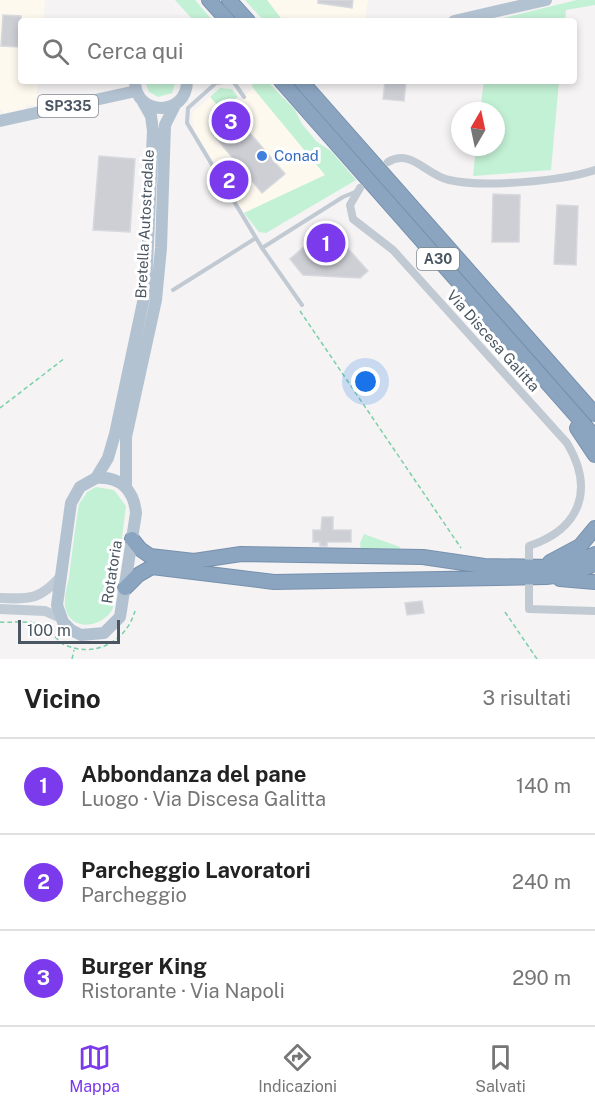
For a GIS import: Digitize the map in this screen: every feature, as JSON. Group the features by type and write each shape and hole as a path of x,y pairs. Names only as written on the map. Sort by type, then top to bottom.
{"highway":[{"path":"209,0 225,18"},
{"path":"230,0 245,18"},
{"name":"A30","path":"284,84 595,437"},
{"name":"A30","path":"304,84 595,414"},
{"path":"485,312 504,347 579,431 595,455"},
{"path":"531,572 580,546 595,528"},
{"path":"132,539 150,556 194,561 241,554 423,557 595,582"},
{"path":"531,572 574,563 595,554"},
{"path":"125,588 138,575 152,567 274,582 531,572 570,574 595,564"}],"main road":[{"path":"467,18 546,0"},
{"name":"Bretella Autostradale","path":"126,488 126,437 156,300 161,248 165,125 175,105 183,96 186,84"},
{"name":"SP335","path":"0,121 135,86 143,102"},
{"path":"143,102 159,109 175,105"},
{"name":"Bretella Autostradale","path":"96,478 108,458 116,434 146,288 153,131 151,116 143,102"},
{"path":"61,618 57,605 71,503 80,487 96,478 114,479 126,488"},
{"name":"Rotatoria","path":"61,618 71,630 81,635 104,633 120,617 132,539 135,502 126,488"},
{"path":"0,598 31,599 43,594 61,576"},
{"path":"0,609 45,610 61,618"}],"street":[{"path":"388,162 397,157 407,157 436,176 465,182 566,177 595,170"},
{"name":"Via Discesa Galitta","path":"358,190 350,205 352,219 381,239 406,263 567,443 581,463 585,495 578,512 555,536 529,546 531,572"},
{"path":"531,572 530,609 595,611"}],"lane":[{"path":"215,84 188,108 186,117 191,131 262,248 302,305"},
{"path":"235,84 244,97"},
{"path":"262,248 343,196 358,190"},
{"path":"173,290 256,238"}],"path":[{"path":"302,305 298,308 461,548"},
{"path":"0,408 65,358"},
{"path":"505,612 537,659"},
{"path":"72,659 74,649"}],"shaded area":[{"path":"0,0 45,0 43,18 18,18 18,84 38,84 36,106 27,104 25,109 5,114 0,109"},
{"path":"267,0 368,0 365,18 281,18"},
{"path":"220,88 232,89 240,100 253,88 325,175 244,213 194,130 192,113"}],"green space":[{"path":"175,0 195,0 210,18 191,18"},
{"path":"245,0 267,0 281,18 261,18"},
{"path":"577,0 595,0 595,5 566,10 565,18 503,18"},
{"path":"146,84 175,84 172,93 158,97 149,92"},
{"path":"252,84 270,84 295,110 302,124 317,142 331,151 356,180 266,233 259,232 244,213 325,175"},
{"path":"484,84 559,84 551,170 473,176 475,156 505,156 505,102 481,102"},
{"path":"220,88 232,89 238,97 221,109 210,97"},
{"path":"96,487 114,490 126,506 113,608 102,620 87,625 73,621 68,615 65,599 79,504 87,492"},
{"path":"364,534 400,547 399,552 361,553 360,543"}],"building":[{"path":"318,0 353,0 352,8 318,3"},
{"path":"3,15 21,16 18,18 18,47 1,46"},
{"path":"385,84 406,84 404,101 383,99"},
{"path":"231,116 236,121 238,119 285,174 262,193 212,133 215,125 223,118"},
{"path":"99,156 135,159 130,232 93,230"},
{"path":"493,194 520,195 519,242 492,242"},
{"path":"557,205 578,206 576,265 554,264"},
{"path":"328,226 368,271 360,278 303,275 290,259"},
{"path":"322,517 333,517 333,530 351,530 351,542 327,542 327,546 320,546 320,542 313,542 313,530 321,530"},
{"path":"422,601 424,613 407,615 405,603"}],"place":[{"name":"Burger King","path":"231,121"},
{"name":"Conad","path":"262,156"},
{"name":"Parcheggio Lavoratori","path":"229,180"},
{"name":"Abbondanza del pane","path":"326,243"}]}
